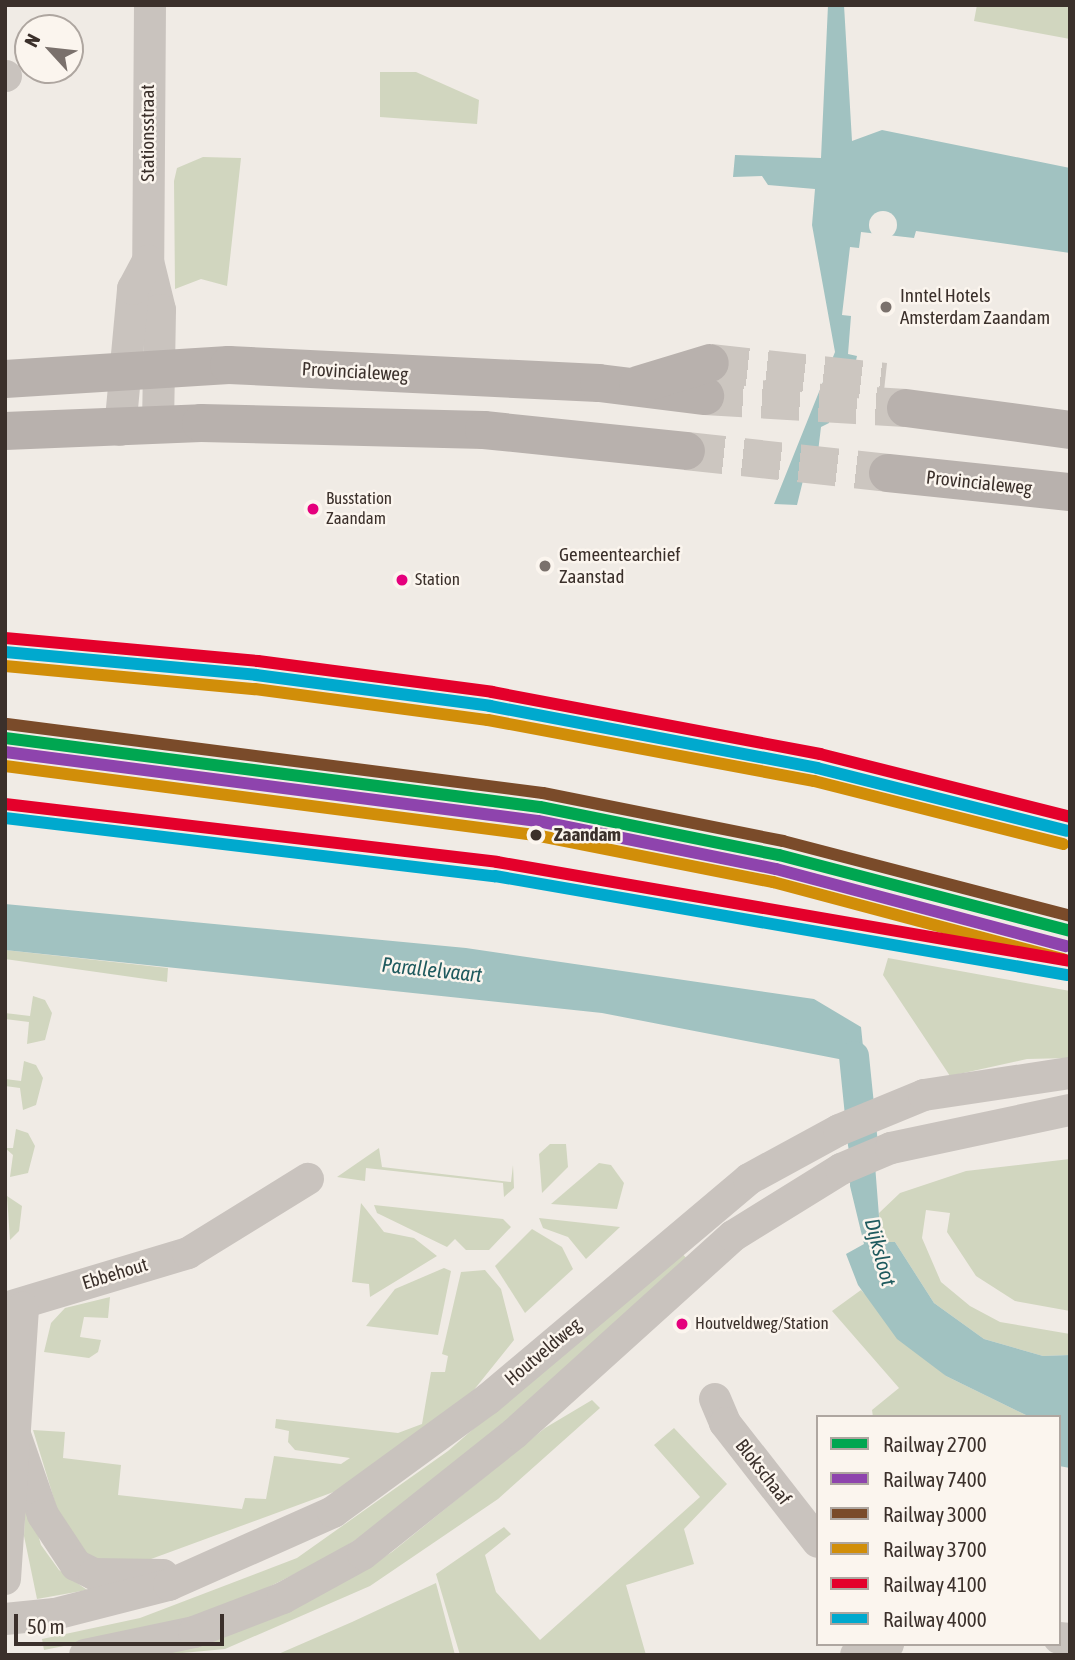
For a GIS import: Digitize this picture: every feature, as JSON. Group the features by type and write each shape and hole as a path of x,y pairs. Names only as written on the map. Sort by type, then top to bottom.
{"main road":[{"name":"Provincialeweg","path":"5,379 229,365 632,387 707,379"},
{"path":"903,396 974,415 1070,430"},
{"path":"5,431 159,427 484,430 686,451"},
{"name":"Provincialeweg","path":"888,473 1070,492"}],"street":[{"name":"Stationsstraat","path":"150,5 148,261 133,289 143,370 159,427"},
{"name":"Stationsstraat","path":"120,430 143,370"},
{"name":"Houtveldweg","path":"5,1619 89,1605 209,1569 333,1512 488,1399 749,1179 839,1130 891,1105 1070,1073"},
{"name":"Houtveldweg","path":"85,1655 194,1632 283,1598 363,1555 515,1433 733,1236 841,1169 891,1148 1070,1110"},
{"name":"Ebbehout","path":"5,1578 14,1308 188,1253 308,1179"},
{"name":"Blokschaaf","path":"715,1399 725,1423 816,1539"},
{"path":"8,1439 43,1515 76,1565 115,1575 209,1569"}],"green space":[{"path":"977,5 1070,5 1070,39 974,21"},
{"path":"380,72 416,72 479,100 477,124 380,117"},
{"path":"203,157 241,158 227,286 201,279 175,289 174,181 177,168"},
{"path":"5,950 168,968 167,982 5,959"},
{"path":"888,958 1070,991 1070,1058 1027,1059 950,1076 883,975"},
{"path":"33,996 45,1000 52,1013 45,1040 27,1044 29,1022 5,1019 5,1013 30,1016"},
{"path":"24,1061 36,1065 43,1078 36,1105 23,1110 20,1088 5,1086 5,1079 21,1081"},
{"path":"16,1129 28,1133 35,1146 28,1173 10,1177 13,1155 5,1148 13,1148"},
{"path":"550,1144 566,1144 568,1167 542,1193 539,1154"},
{"path":"379,1148 382,1167 511,1182 513,1165 514,1188 504,1197 503,1183 366,1168 365,1181 337,1177"},
{"path":"1070,1159 1070,1311 1015,1301 976,1276 947,1232 950,1213 926,1210 922,1238 941,1282 970,1306 1000,1322 1070,1334 1070,1355 1043,1356 984,1339 934,1303 895,1242 881,1242 879,1213 900,1193 966,1171"},
{"path":"599,1163 611,1165 624,1183 617,1209 551,1204"},
{"path":"7,1196 22,1206 19,1231 10,1240"},
{"path":"361,1203 384,1232 414,1238 437,1256 370,1297 369,1284 352,1282"},
{"path":"374,1205 503,1219 511,1227 489,1250 466,1250 455,1239 447,1247 377,1213"},
{"path":"539,1218 620,1227 586,1259 568,1237 543,1228"},
{"path":"532,1229 562,1247 573,1269 525,1313 495,1266"},
{"path":"679,1250 688,1260 483,1442 405,1508 332,1555 247,1598 163,1626 44,1650 42,1639 140,1618 297,1558 448,1451"},
{"path":"444,1268 451,1271 438,1335 366,1326 395,1289"},
{"path":"485,1270 501,1289 514,1340 469,1396 339,1490 132,1566 87,1558 64,1532 33,1430 65,1432 63,1458 121,1465 118,1495 242,1509 245,1498 266,1499 274,1456 341,1464 350,1458 295,1450 288,1442 289,1431 275,1428 276,1419 398,1433 422,1424 431,1372 445,1372 448,1356 442,1354 461,1272"},
{"path":"861,1290 946,1376 1026,1415 873,1415 872,1410 899,1388 832,1311"},
{"path":"110,1297 108,1318 84,1317 80,1337 101,1340 98,1352 89,1358 44,1352 51,1323 65,1308"},
{"path":"592,1400 600,1408 498,1499 370,1586 225,1649 161,1655 331,1589 392,1552 545,1428"},
{"path":"674,1428 727,1484 684,1529 694,1564 626,1585 646,1655 460,1655 436,1574 504,1527 511,1534 485,1555 496,1592 540,1640 700,1497 654,1445"},
{"path":"26,1492 41,1545 59,1570 87,1590 37,1599 24,1536"},
{"path":"436,1583 455,1655 276,1655 352,1622"}],"water":[{"path":"828,5 844,5 852,141 882,130 1070,168 1070,253 916,231 914,238 861,232 859,248 850,247 842,315 851,316 848,354 857,356 855,365 843,364 840,394 832,393 829,423 821,427 818,452 810,452 797,505 774,504 835,352 812,225 815,189 768,185 762,176 733,177 735,155 821,158"},
{"name":"Parallelvaart","path":"5,904 466,948 814,999 861,1027 868,1096 851,1097 849,1061 602,1013 5,950"},
{"path":"871,1113 881,1242 895,1242 934,1303 984,1339 1043,1356 1070,1355 1070,1468 1061,1466 1061,1415 1026,1415 946,1376 897,1339 858,1285 846,1254 864,1244 850,1186 850,1119"}],"pier":[{"path":"883,211 893,215 897,225 893,235 883,239 873,235 869,225 873,215"}],"waterway":[{"name":"Dijksloot","path":"854,1056 863,1145"}],"tunnel":[{"path":"710,363 885,382"},
{"path":"705,396 906,408"},
{"path":"686,451 888,473"}],"rail line":[{"name":"4100","path":"5,638 258,661 492,692 820,754 1070,817"},
{"name":"4000","path":"5,652 256,675 490,706 817,768 1067,831"},
{"name":"3700","path":"5,666 255,689 488,720 814,781 1063,844"},
{"name":"3000","path":"7,724 543,793 783,841 1070,916"},
{"name":"2700","path":"5,738 540,807 779,855 1070,931"},
{"name":"7400","path":"5,752 538,821 776,869 1066,946"},
{"name":"3700","path":"5,766 535,835 773,882 1063,959"},
{"name":"4100","path":"5,804 497,862 1070,961"},
{"name":"4000","path":"5,818 495,876 1067,975"}],"place":[{"name":"Inntel Hotels Amsterdam Zaandam","path":"886,307"},
{"name":"Busstation Zaandam","path":"313,509"},
{"name":"Gemeentearchief Zaanstad","path":"545,566"},
{"name":"Station","path":"402,580"},
{"name":"Zaandam","path":"536,835"},
{"name":"Houtveldweg/Station","path":"682,1324"}]}
